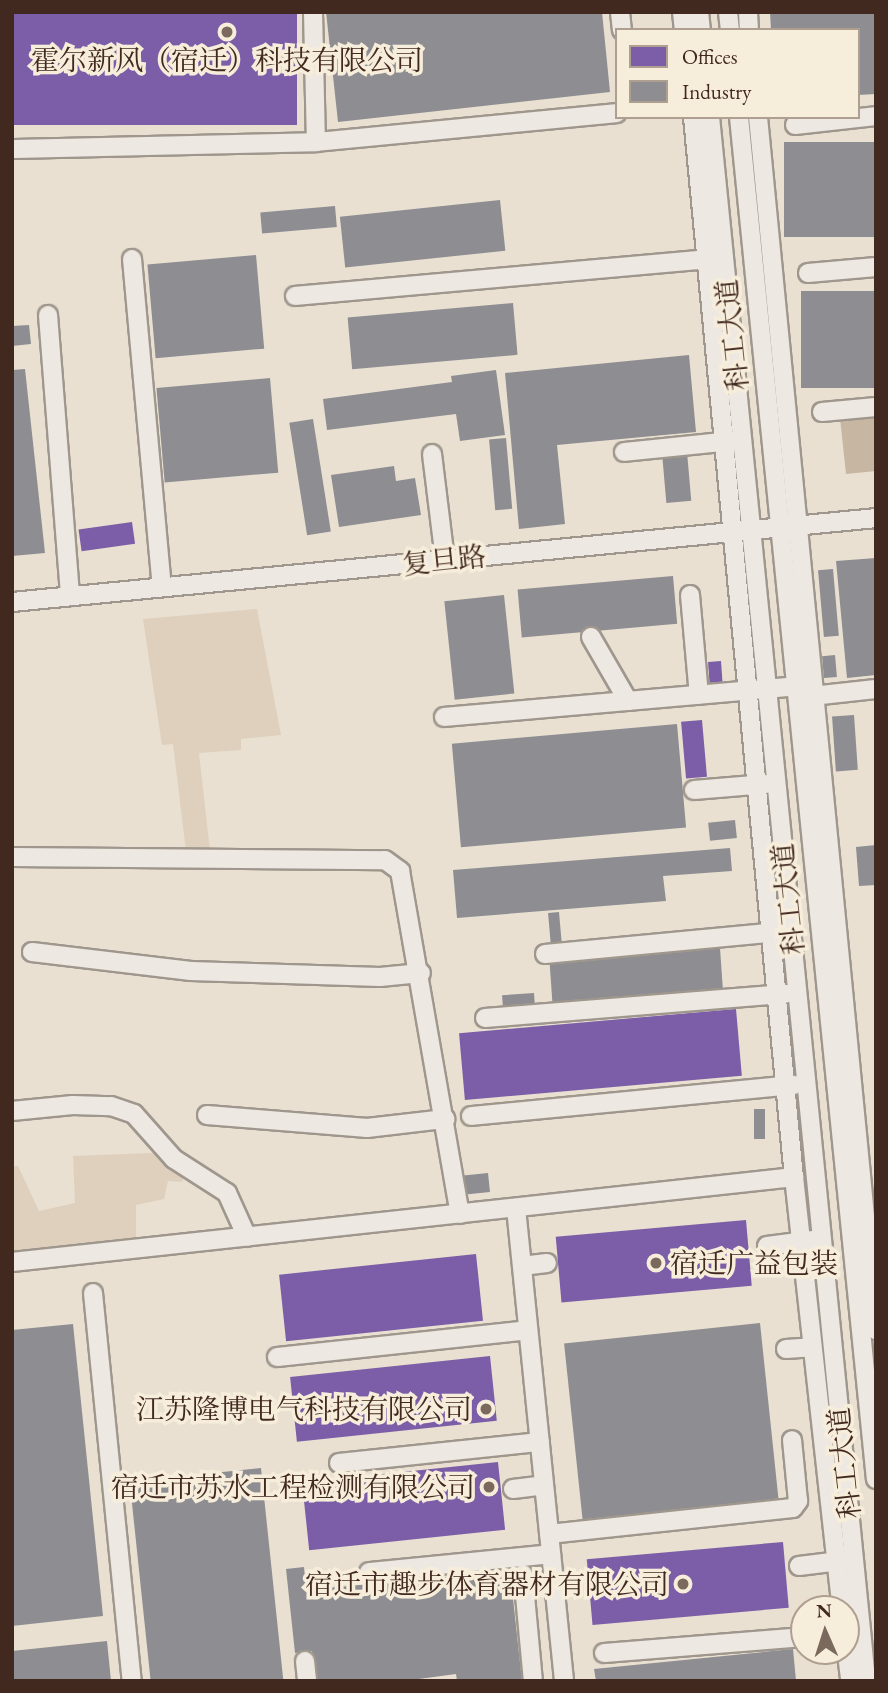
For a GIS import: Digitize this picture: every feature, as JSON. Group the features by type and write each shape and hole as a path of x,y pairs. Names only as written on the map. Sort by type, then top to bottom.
{"street":[{"path":"313,12 316,142"},
{"path":"12,149 316,142 615,113"},
{"path":"693,119 715,258 730,532 812,1347 825,1455 845,1561 843,1595"},
{"name":"科工大道","path":"710,119 715,258 742,440 843,1453 845,1561 866,1681"},
{"name":"科工大道","path":"739,119 790,526 876,1479"},
{"path":"758,119 790,526"},
{"path":"795,125 849,119"},
{"path":"296,296 715,258"},
{"path":"132,259 162,587"},
{"path":"808,273 876,267"},
{"path":"48,315 70,596"},
{"path":"822,412 876,407"},
{"path":"624,452 742,440"},
{"path":"432,454 445,560"},
{"name":"复旦路","path":"12,601 876,518"},
{"path":"690,595 699,695"},
{"path":"591,636 628,701"},
{"path":"444,717 699,695 746,697 876,689"},
{"path":"804,693 876,1330"},
{"path":"694,790 777,783"},
{"path":"12,857 385,860 400,871 421,973 460,1214"},
{"path":"545,954 791,930"},
{"path":"32,952 191,971 380,977 421,973"},
{"path":"485,1018 798,993"},
{"path":"471,1116 807,1084"},
{"path":"12,1111 73,1104 111,1105 134,1114 174,1159 227,1193 247,1237"},
{"path":"207,1115 368,1128 445,1119"},
{"path":"12,1262 794,1177"},
{"path":"516,1208 564,1681"},
{"path":"767,1246 822,1239"},
{"path":"522,1266 547,1263"},
{"path":"93,1293 132,1681"},
{"path":"277,1357 528,1331"},
{"path":"786,1349 812,1347"},
{"path":"339,1463 540,1442"},
{"path":"549,1534 786,1511 798,1501 793,1449 825,1455 843,1453"},
{"path":"513,1489 544,1485"},
{"path":"369,1572 551,1554"},
{"path":"799,1566 845,1561"},
{"path":"523,1574 533,1681"},
{"path":"604,1653 790,1638"},
{"path":"531,1657 561,1654"},
{"path":"305,1661 307,1681"}],"shaded area":[{"path":"876,415 876,471 846,474 840,418"},
{"path":"257,609 281,735 241,739 241,750 199,753 210,851 186,851 173,744 162,745 143,619"},
{"path":"152,1153 186,1172 182,1182 168,1181 164,1199 136,1205 136,1241 12,1253 12,1166 18,1166 39,1211 75,1203 73,1156"}],"building: Offices":[{"path":"12,12 297,12 297,125 12,125"},
{"path":"132,522 135,544 82,551 79,530"},
{"path":"721,661 723,689 710,690 708,662"},
{"path":"702,720 707,777 686,779 681,722"},
{"path":"736,1009 742,1076 465,1100 459,1033"},
{"path":"746,1220 752,1286 561,1302 556,1237"},
{"path":"476,1254 483,1321 286,1341 279,1275"},
{"path":"490,1356 497,1421 297,1442 290,1377"},
{"path":"498,1462 505,1530 309,1550 302,1483"},
{"path":"783,1542 789,1608 593,1625 587,1559"}],"building: Industry":[{"path":"326,12 602,12 610,92 338,122"},
{"path":"770,12 876,12 876,94 860,95 860,28 771,28"},
{"path":"784,142 876,142 876,237 784,237"},
{"path":"500,200 505,251 345,268 340,217"},
{"path":"335,206 337,227 262,233 260,213"},
{"path":"256,255 264,349 156,358 147,264"},
{"path":"801,291 876,291 876,388 801,388"},
{"path":"513,303 518,355 352,369 348,317"},
{"path":"29,325 31,344 12,346 12,326"},
{"path":"689,355 696,432 557,445 565,524 519,529 505,373"},
{"path":"25,369 45,553 12,556 12,370"},
{"path":"496,370 505,435 460,441 456,414 327,430 323,399 452,382 451,376"},
{"path":"270,378 278,473 165,483 156,388"},
{"path":"313,419 331,532 307,535 289,423"},
{"path":"506,438 512,509 495,510 489,439"},
{"path":"687,452 691,501 666,503 662,454"},
{"path":"394,466 396,481 415,478 421,515 339,527 331,475"},
{"path":"876,558 876,675 847,678 836,561"},
{"path":"833,569 839,636 824,637 818,570"},
{"path":"673,576 677,624 522,637 518,590"},
{"path":"504,595 514,693 455,700 444,601"},
{"path":"835,655 837,677 824,678 822,656"},
{"path":"854,715 858,770 836,771 832,717"},
{"path":"677,724 686,828 461,847 452,744"},
{"path":"735,820 737,838 710,841 708,823"},
{"path":"876,845 876,885 859,886 856,847"},
{"path":"730,848 732,871 663,876 666,901 457,918 453,870"},
{"path":"559,912 562,946 551,947 548,913"},
{"path":"720,948 723,993 553,1005 549,960"},
{"path":"534,993 535,1009 503,1011 502,995"},
{"path":"754,1109 765,1109 765,1139 754,1139"},
{"path":"488,1173 490,1192 463,1195 461,1176"},
{"path":"760,1323 779,1499 583,1520 564,1344"},
{"path":"73,1324 103,1616 12,1626 12,1330"},
{"path":"261,1468 283,1681 151,1681 130,1482"},
{"path":"304,1567 306,1590 510,1571 522,1681 457,1681 456,1674 404,1681 316,1681 312,1651 295,1653 286,1569"},
{"path":"107,1641 111,1681 12,1681 12,1651"},
{"path":"790,1649 790,1665 794,1665 796,1681 596,1681 594,1669"}],"place":[{"name":"霍尔新风（宿迁）科技有限公司","path":"227,32"},
{"name":"宿迁广益包装","path":"656,1263"},
{"name":"江苏隆博电气科技有限公司","path":"486,1409"},
{"name":"宿迁市苏水工程检测有限公司","path":"489,1487"},
{"name":"宿迁市趣步体育器材有限公司","path":"683,1584"}]}
